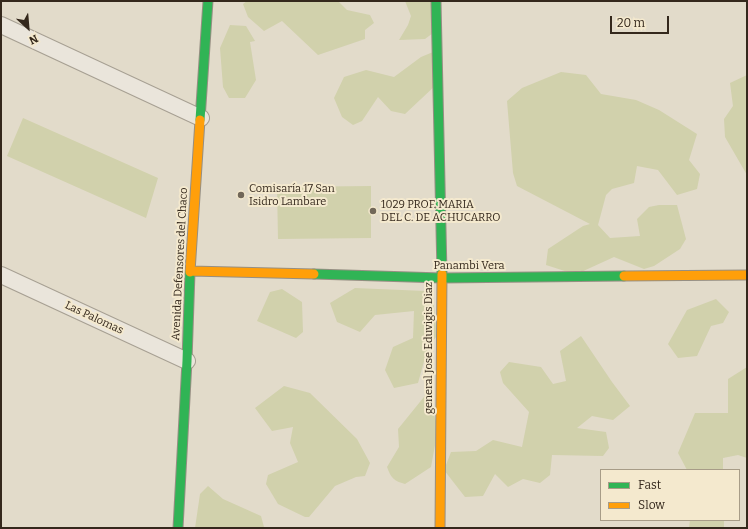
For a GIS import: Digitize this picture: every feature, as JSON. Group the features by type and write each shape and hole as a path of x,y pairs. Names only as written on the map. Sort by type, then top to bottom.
{"street":[{"name":"Avenida Defensores del Chaco","path":"178,528 189,292 208,1"},
{"name":"general Jose Eduvigis Diaz","path":"436,1 442,278 440,528"},
{"path":"1,25 201,118"},
{"name":"Panambi Vera","path":"191,271 442,278 747,275"},
{"name":"Las Palomas","path":"1,274 186,361"}],"green space":[{"path":"247,1 338,1 347,10 370,15 374,23 365,30 365,39 318,55 282,21 264,31 248,17 243,4"},
{"path":"405,1 433,1 433,33 425,39 399,40 408,25 411,16"},
{"path":"230,25 246,26 255,41 250,42 256,80 245,98 229,98 223,87 220,48"},
{"path":"433,52 437,84 405,114 391,111 378,97 362,121 353,125 342,117 334,98 344,77 366,70 394,77 421,57"},
{"path":"561,72 586,75 601,94 636,100 659,110 697,134 689,160 700,174 697,189 677,195 658,170 637,166 634,183 612,189 606,195 598,225 610,238 640,236 637,219 649,207 659,205 677,205 686,239 680,249 654,266 644,269 614,257 579,273 571,273 546,265 548,249 583,226 590,224 517,186 513,173 507,101 522,88"},
{"path":"747,75 747,175 725,137 724,119 733,106 730,83"},
{"path":"23,118 158,178 146,218 7,156"},
{"path":"371,186 371,238 278,239 277,187"},
{"path":"355,288 425,291 433,297 437,336 428,347 418,383 394,388 385,370 393,347 413,338 414,311 375,315 360,332 337,322 330,303"},
{"path":"282,289 302,302 303,332 296,338 257,321 270,292"},
{"path":"716,299 729,312 723,323 711,326 697,356 678,358 668,344 687,310"},
{"path":"581,336 630,406 613,420 592,416 577,428 606,432 609,448 603,456 552,455 550,475 540,483 523,479 508,487 495,474 483,496 465,497 444,470 451,452 476,451 493,440 522,447 529,412 503,383 500,372 509,362 541,367 553,384 566,381 560,351"},
{"path":"747,367 747,458 738,455 723,458 723,469 686,469 678,453 695,413 728,413 728,379"},
{"path":"284,386 310,393 357,439 370,463 365,476 356,477 335,486 309,517 305,517 278,504 266,484 268,475 298,462 290,443 293,427 272,431 255,408"},
{"path":"428,392 438,429 431,467 405,484 398,482 390,474 387,467 399,447 398,429"},
{"path":"208,486 223,499 261,516 264,527 195,528 200,494"},
{"path":"690,521 724,521 724,528 689,528"}],"traffic: fast":[{"path":"200,120 208,1"},
{"path":"436,1 442,274"},
{"path":"178,528 190,272"},
{"path":"314,274 442,278 624,276"}],"traffic: slow":[{"path":"190,272 200,120"},
{"path":"191,271 314,274"},
{"path":"440,528 442,274"},
{"path":"624,276 747,275"}],"place":[{"name":"Comisaría 17 San Isidro Lambare","path":"241,195"},
{"name":"1029 PROF. MARIA DEL C. DE ACHUCARRO","path":"373,211"}]}
